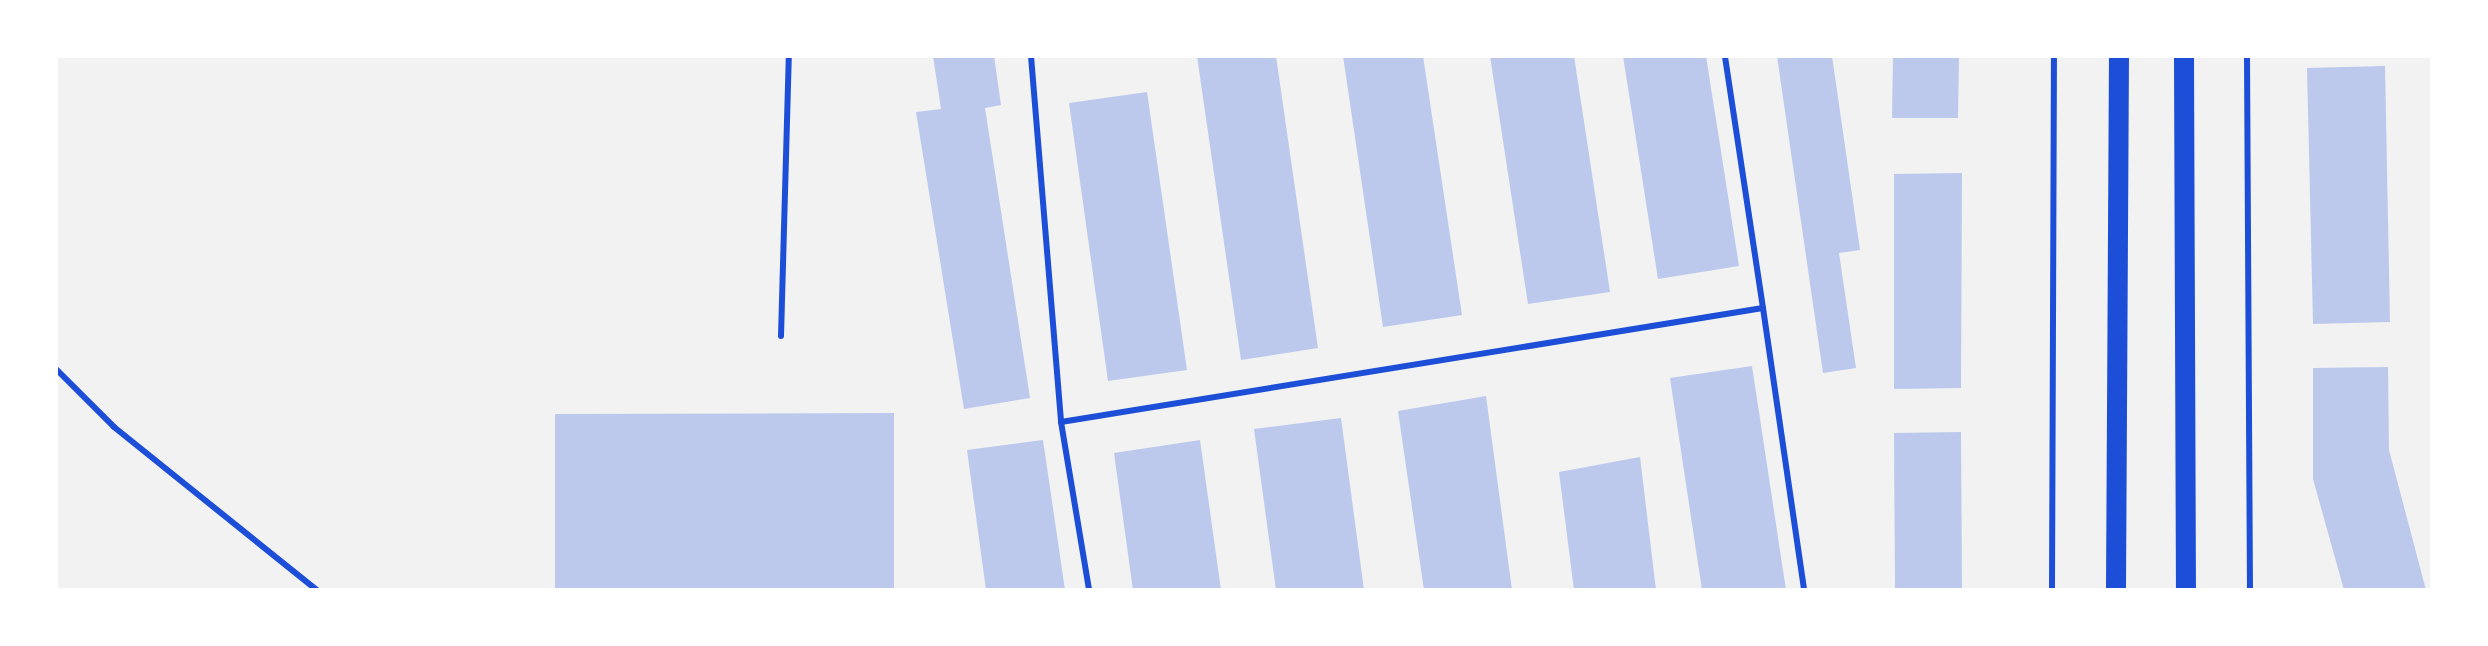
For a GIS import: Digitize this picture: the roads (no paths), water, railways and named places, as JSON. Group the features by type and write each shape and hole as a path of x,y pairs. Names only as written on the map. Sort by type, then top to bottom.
{"main road":[{"path":"2116,590 2119,56"},
{"path":"2184,56 2186,590"}],"lane":[{"path":"781,336 789,56"},
{"path":"1031,56 1061,422 1089,590"},
{"path":"1725,56 1804,590"},
{"path":"2052,590 2054,56"},
{"path":"2247,56 2250,590"},
{"path":"1061,422 1763,308"},
{"path":"56,369 114,427 317,590"}]}
